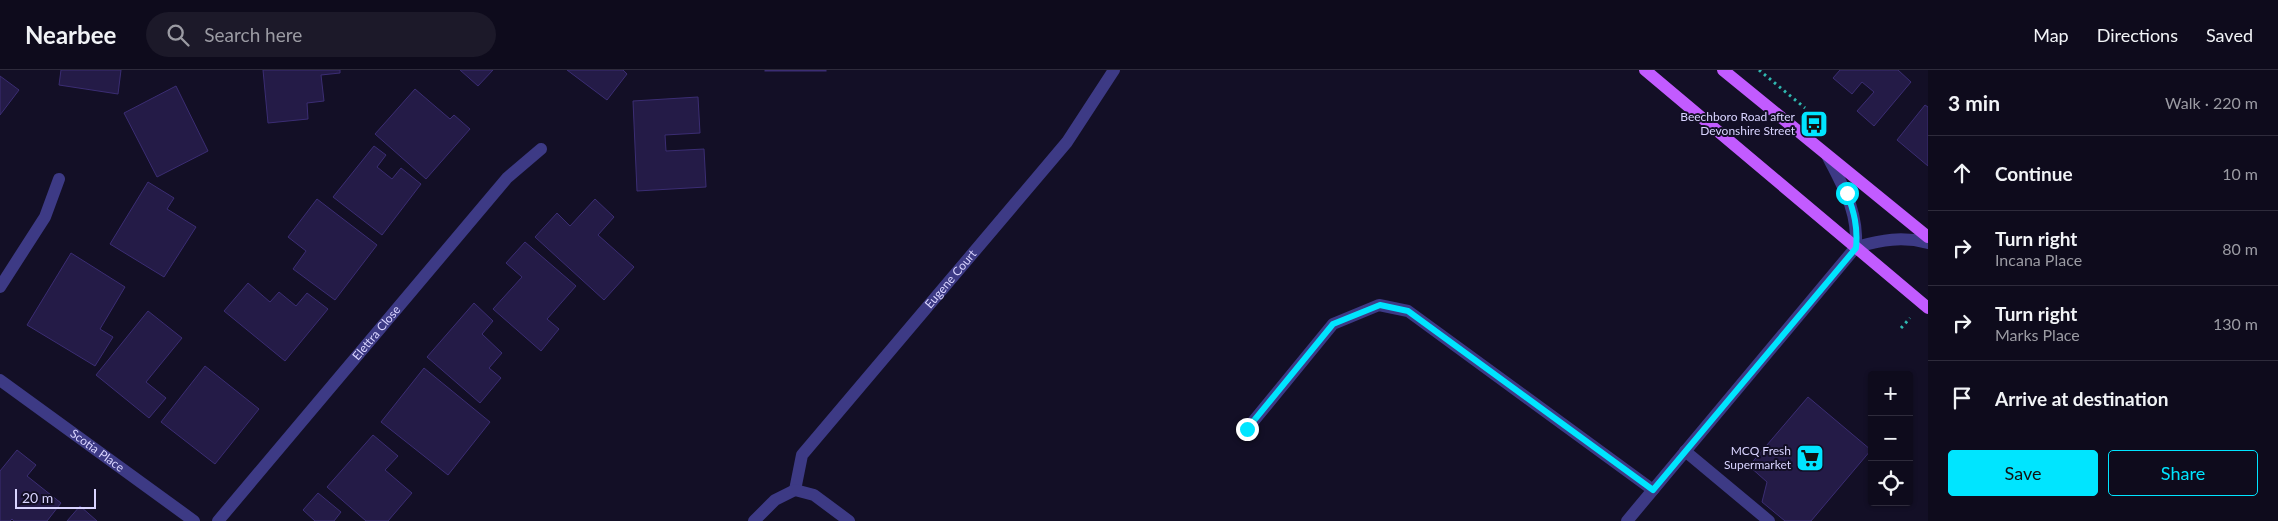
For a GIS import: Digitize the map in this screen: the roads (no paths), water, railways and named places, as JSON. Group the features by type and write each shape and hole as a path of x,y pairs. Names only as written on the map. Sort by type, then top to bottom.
{"main road":[{"path":"1644,70 1928,308"},
{"path":"1723,70 1928,237"}],"street":[{"name":"Eugene Court","path":"795,490 802,455 1067,142 1114,70"},
{"name":"Elettra Close","path":"218,521 507,178 540,149"},
{"path":"1627,521 1856,248 1858,229 1855,213 1827,155"},
{"path":"0,287 45,217 59,179"},
{"path":"1856,248 1893,238 1909,238 1928,243"},
{"path":"1247,429 1333,324 1380,305 1408,311 1653,490"},
{"name":"Scotia Place","path":"0,380 194,521"},
{"path":"1685,451 1769,521"},
{"path":"754,521 774,500 795,490 814,495 849,521"}],"place":[{"name":"Beechboro Road after Devonshire Street","path":"1814,124"},
{"name":"MCQ Fresh Supermarket","path":"1810,458"}]}
